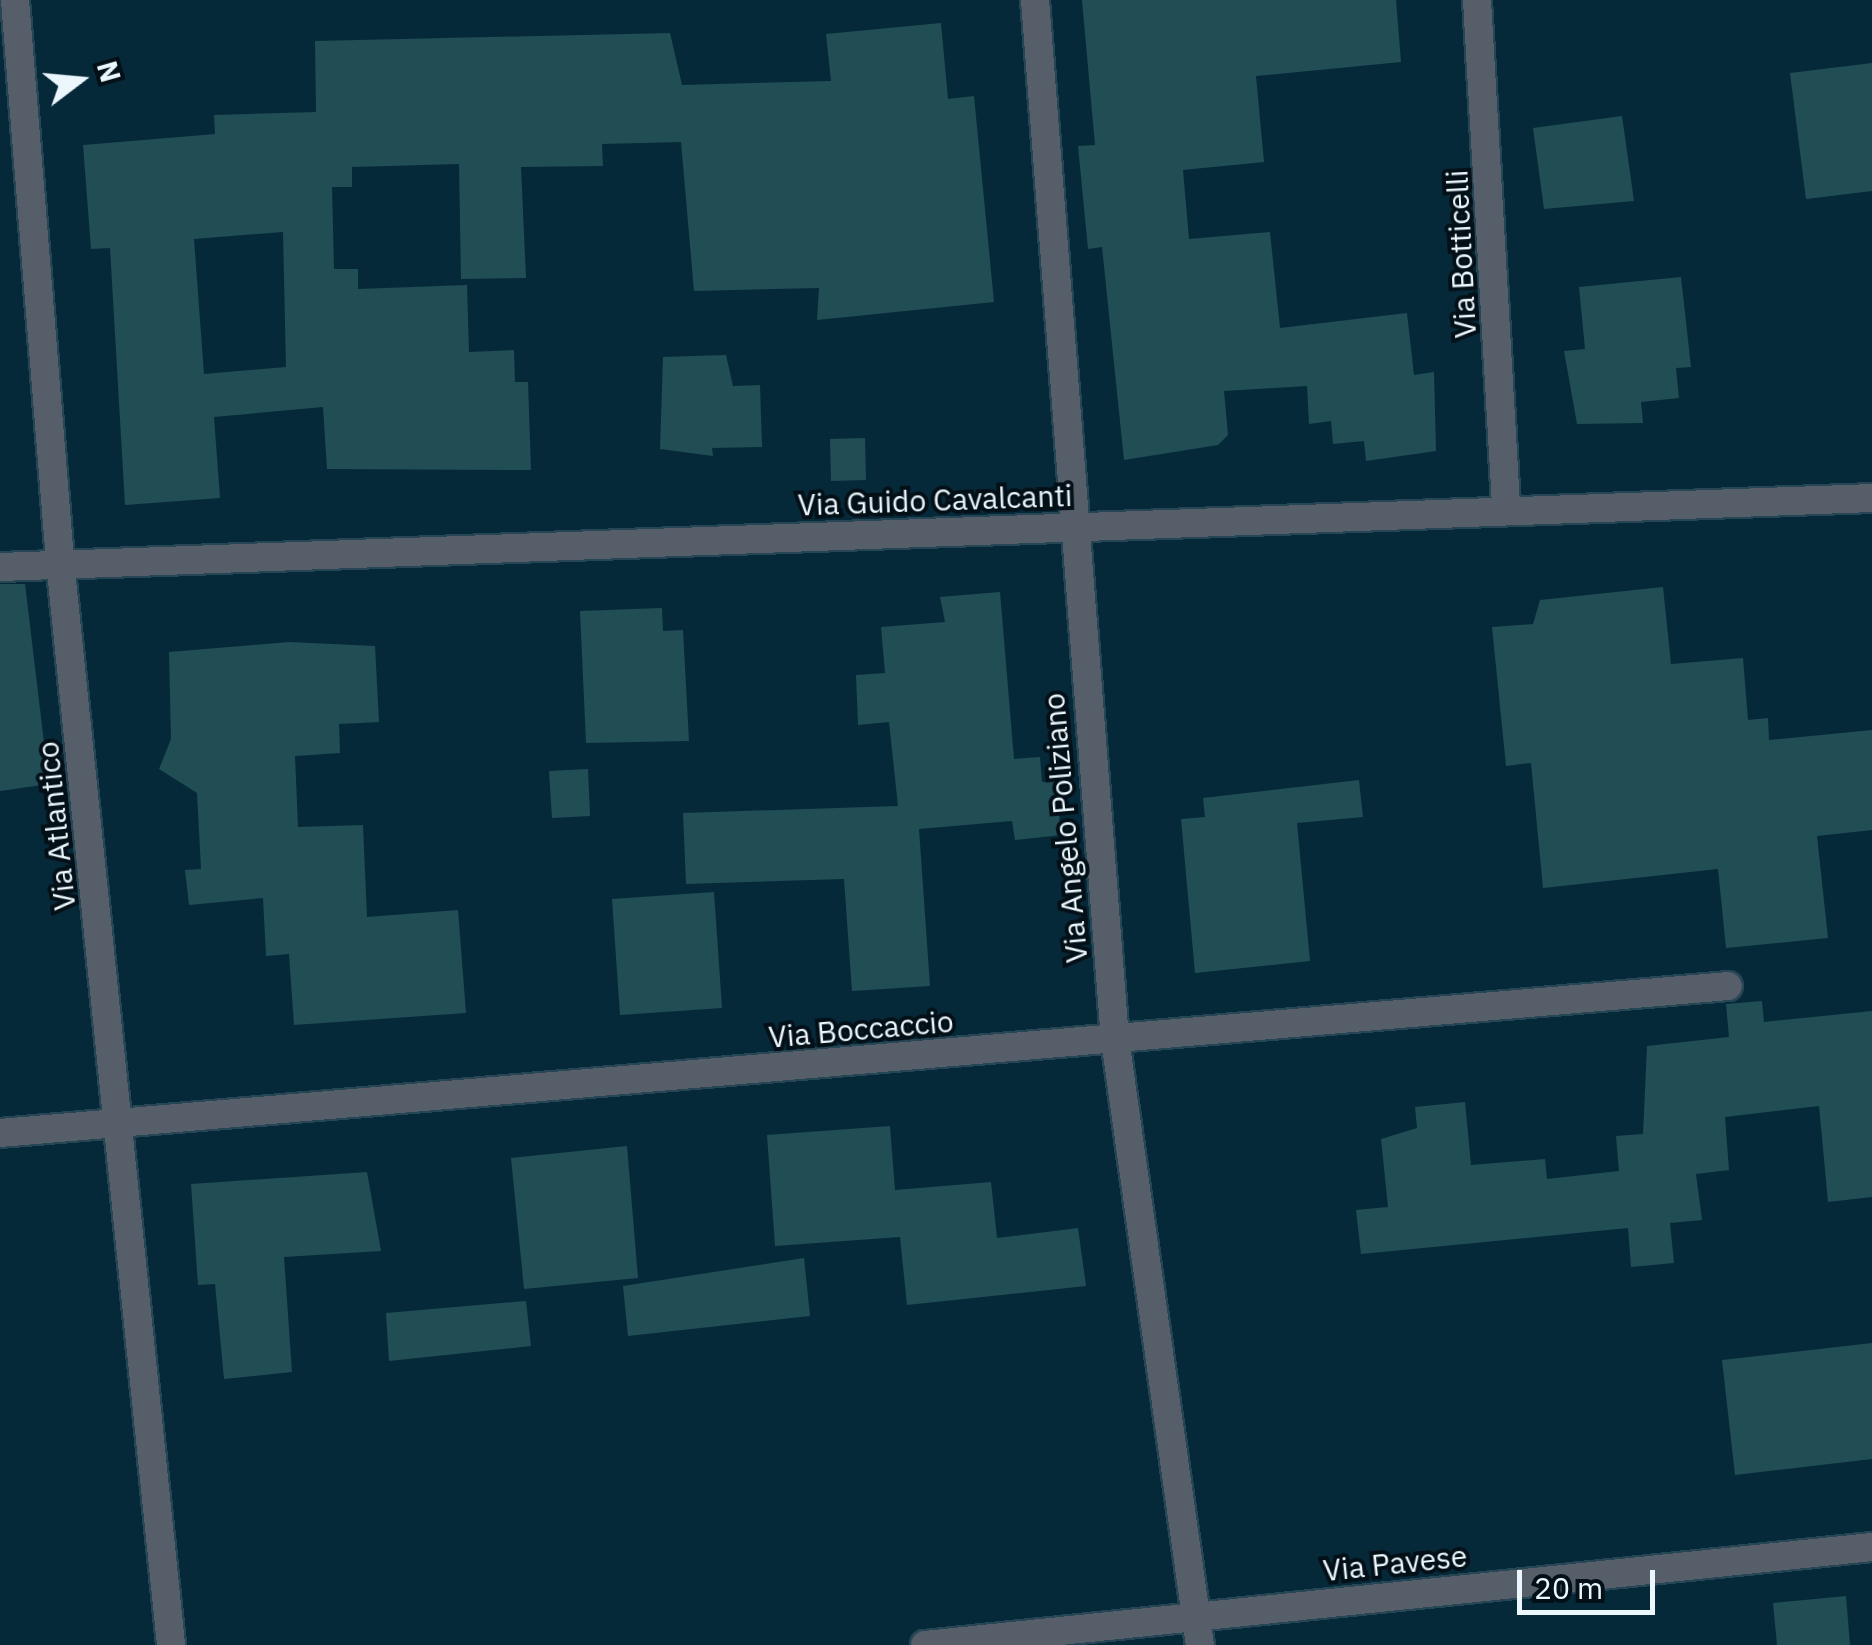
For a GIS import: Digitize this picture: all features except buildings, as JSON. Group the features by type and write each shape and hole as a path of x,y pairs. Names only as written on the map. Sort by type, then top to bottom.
{"street":[{"name":"Via Atlantico","path":"15,0 60,561 121,1126 171,1645"},
{"path":"1014,0 1035,0"},
{"name":"Via Angelo Poliziano","path":"1035,0 1072,528 1115,1040 1200,1645"},
{"name":"Via Botticelli","path":"1476,0 1506,505"},
{"name":"Via Guido Cavalcanti","path":"0,567 60,561 1072,528 1506,505 1872,498"},
{"name":"Via Boccaccio","path":"0,1133 121,1126 1728,986"},
{"name":"Via Pavese","path":"925,1645 1872,1547"}]}
